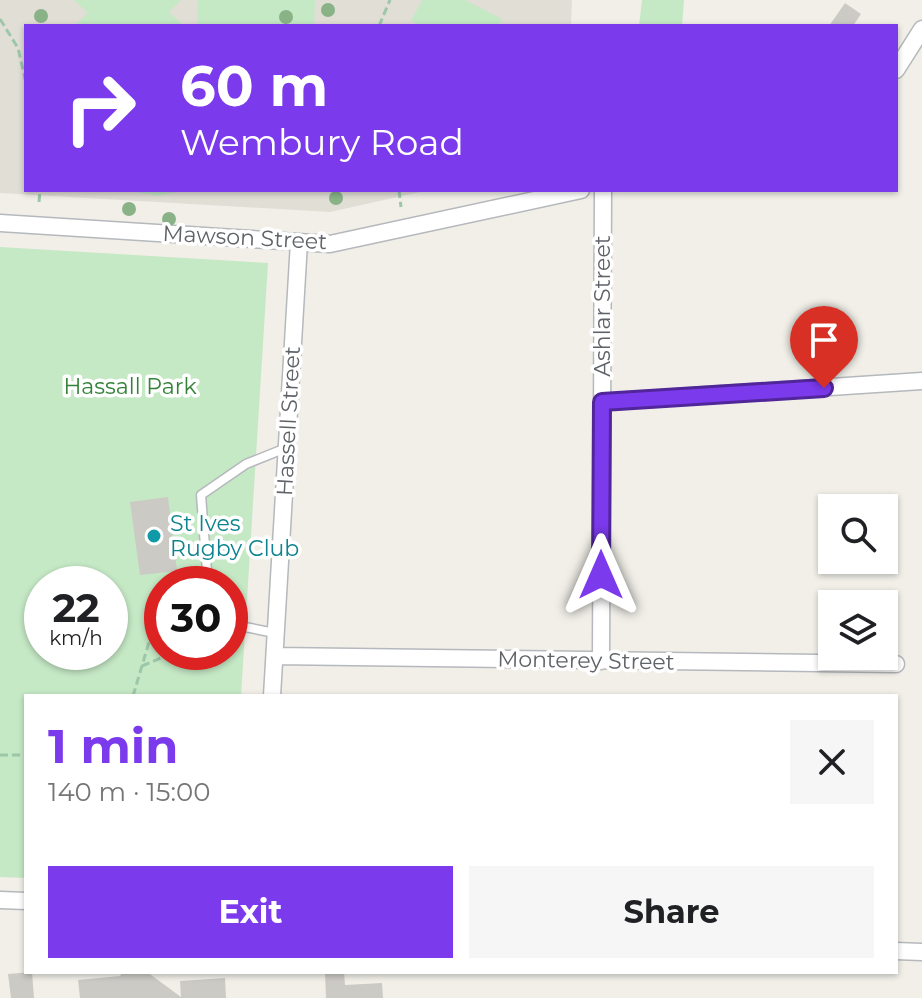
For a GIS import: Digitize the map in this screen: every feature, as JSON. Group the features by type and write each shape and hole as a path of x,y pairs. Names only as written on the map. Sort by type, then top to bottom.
{"street":[{"path":"898,67 922,29"},
{"name":"Mawson Street","path":"0,223 330,244 572,192"},
{"name":"Ashlar Street","path":"601,661 603,192"},
{"name":"Hassell Street","path":"272,694 299,242"},
{"path":"602,402 922,381"},
{"name":"Monterey Street","path":"275,656 818,663"},
{"path":"0,900 24,901"},
{"path":"898,951 922,952"}],"lane":[{"path":"207,566 201,495 246,464 286,448"},
{"path":"248,628 276,633"}],"path":[{"path":"380,24 390,0"},
{"path":"0,19 18,48 24,74"},
{"path":"39,202 40,192"},
{"path":"399,192 401,207"},
{"path":"134,694 144,659"},
{"path":"0,755 24,755"}],"shaded area":[{"path":"0,0 572,0 571,24 24,24 24,192 420,192 330,212 0,193"}],"green space":[{"path":"74,0 181,0 169,12 182,24 76,24 88,13"},
{"path":"198,0 315,0 314,24 197,24"},
{"path":"422,0 465,0 502,19 499,24 417,24 411,21"},
{"path":"642,0 684,0 682,24 639,24"},
{"path":"137,192 176,192 157,196"},
{"name":"Hassall Park","path":"0,247 268,263 248,584 248,566 144,566 144,670 243,670 241,694 24,694 24,878 0,877"}],"building":[{"path":"845,3 861,14 854,24 830,24"},
{"name":"St Ives Rugby Club","path":"168,497 176,566 144,566 144,575 140,575 130,502"},
{"path":"8,974 32,974 34,998 11,998"},
{"path":"150,974 181,997 180,981 225,978 226,998 80,998 78,980"},
{"path":"325,974 344,974 345,985 382,983 383,998 326,998"}],"place":[{"name":"St Ives Rugby Club","path":"154,536"}],"route":[{"path":"601,575 602,402 824,388"}]}
